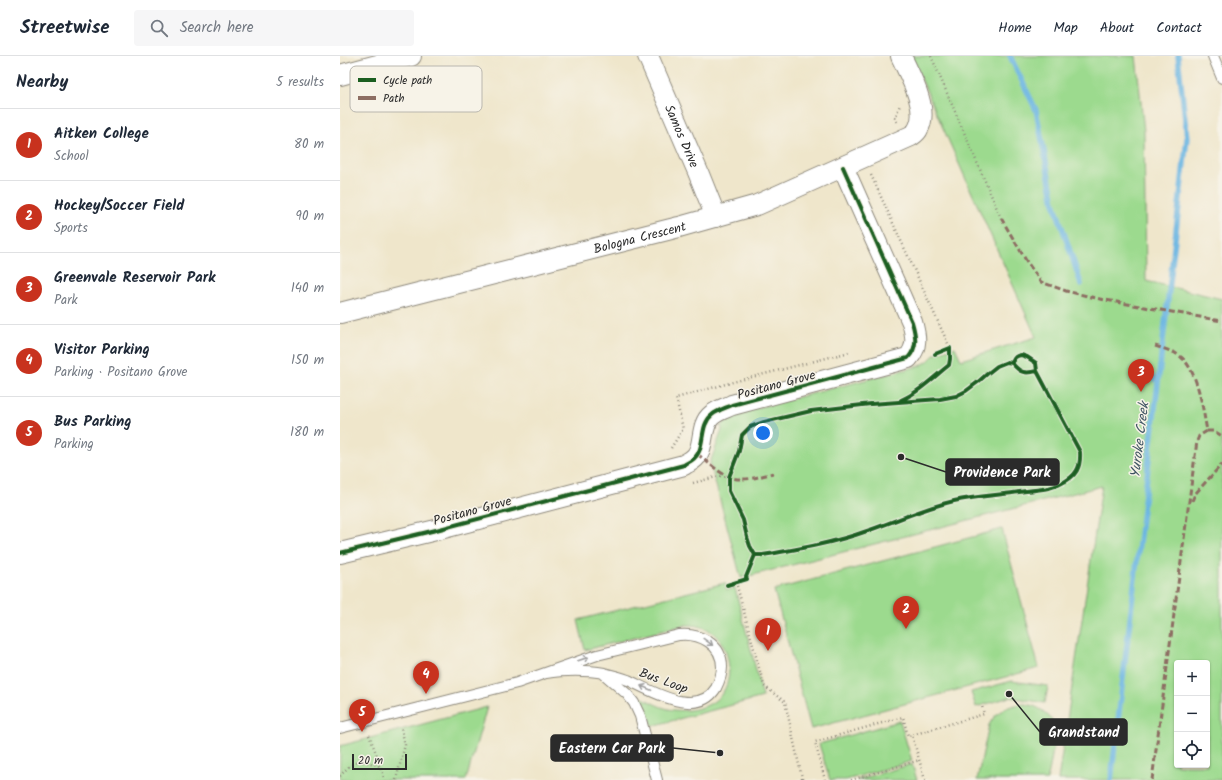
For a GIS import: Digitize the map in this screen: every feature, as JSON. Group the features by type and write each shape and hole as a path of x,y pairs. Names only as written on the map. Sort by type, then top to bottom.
{"street":[{"path":"374,66 411,56"},
{"name":"Samos Drive","path":"648,56 716,217"},
{"name":"Bologna Crescent","path":"340,313 716,217 757,205 912,136 918,130 922,121 921,104 901,56"},
{"path":"340,75 350,72"},
{"name":"Positano Grove","path":"340,553 436,530 684,465 693,460 698,454 702,443 705,425 712,415 718,411 908,358 912,353 916,341 915,330 843,167"}],"lane":[{"path":"1213,56 1222,78"},
{"name":"Bus Loop","path":"687,634 699,636 711,643 715,647 722,668 721,677 712,693 700,701 689,702 669,698 626,679 603,673 584,671 556,671 546,673 598,654 649,641 687,634"},
{"path":"340,728 517,682 546,673"},
{"path":"603,673 627,694 634,703 640,716 657,780"}],"path":[{"path":"931,56 1001,218"},
{"path":"899,126 895,118 901,103"},
{"path":"871,175 950,348 950,354"},
{"path":"942,351 950,348"},
{"path":"677,438 683,429 676,398 856,350"},
{"path":"729,484 729,477 732,470"},
{"path":"714,478 720,476 729,477"},
{"path":"742,581 734,583 764,686 785,702 802,780"},
{"path":"825,780 815,742 903,717 908,736 984,714 982,706"},
{"path":"396,780 405,745 401,727"},
{"path":"369,735 379,761 379,766 383,773 384,780"},
{"path":"912,735 925,780"},
{"path":"851,780 920,760"},
{"path":"340,776 356,762 370,762 379,766"}],"green space":[{"path":"911,56 1136,56 1144,131 1146,281 1222,299 1222,780 1058,780 1102,486 741,578 710,463 722,430 721,426 741,412 919,366 927,362 935,354 955,347 961,360 1036,337"},
{"path":"1002,529 1039,668 811,729 774,590"},
{"path":"725,583 727,590 735,588 763,697 652,726 646,707 640,699 643,698 658,706 668,709 691,710 706,706 718,698 726,685 729,669 723,645 713,633 703,627 685,625 585,650 578,620"},
{"path":"1012,681 1048,686 1045,703 1010,697 976,707 971,692"},
{"path":"1024,704 1035,706 1042,710 1053,721 1055,726 1055,743 1047,780 977,780 989,725 992,720 999,712 1008,707"},
{"path":"487,707 466,780 340,780 340,746"},
{"path":"900,721 912,761 846,780 830,780 819,744"},
{"path":"912,764 917,780 857,780"}],"waterway":[{"path":"1010,56 1036,110 1054,203 1081,284"},
{"name":"Yuroke Creek","path":"1111,780 1187,138 1178,56"},
{"path":"1146,374 1158,380"}],"marked path":[{"path":"1001,218 1027,262 1041,282 1066,291 1100,299 1222,321"},
{"path":"1155,346 1175,353 1187,363 1199,391 1207,431"},
{"path":"1207,431 1214,431 1222,436"},
{"path":"1152,780 1197,441 1199,436 1207,431"},
{"path":"697,454 721,473 729,477 740,479 773,473"},
{"path":"1192,501 1195,494 1222,464"}],"cycle path":[{"path":"340,553 436,530 684,465 697,456 705,425 712,415 719,410 732,405 908,358 915,345 912,322 843,167"},
{"path":"901,400 920,389 949,365 950,348 935,354"},
{"path":"1021,355 1036,363 1037,371 1023,372 1012,363 1016,356 1021,355"},
{"path":"727,585 747,579 746,577 755,555 750,546 743,520 729,491 729,477 739,451 742,435 750,427 764,422 811,411 871,404 940,399 956,396 966,391 997,366 1007,362 1012,363"},
{"path":"755,555 763,555 842,539 932,507 954,501 1044,489 1053,487 1067,480 1077,471 1080,463 1080,452 1037,371"}],"place":[{"name":"Greenvale Reservoir Park","path":"1141,392"},
{"name":"Providence Park","path":"901,457"},
{"name":"Hockey/Soccer Field","path":"906,629"},
{"name":"Aitken College","path":"768,651"},
{"name":"Visitor Parking","path":"426,694"},
{"name":"Grandstand","path":"1009,694"},
{"name":"Bus Parking","path":"362,732"},
{"name":"Eastern Car Park","path":"720,753"}]}
